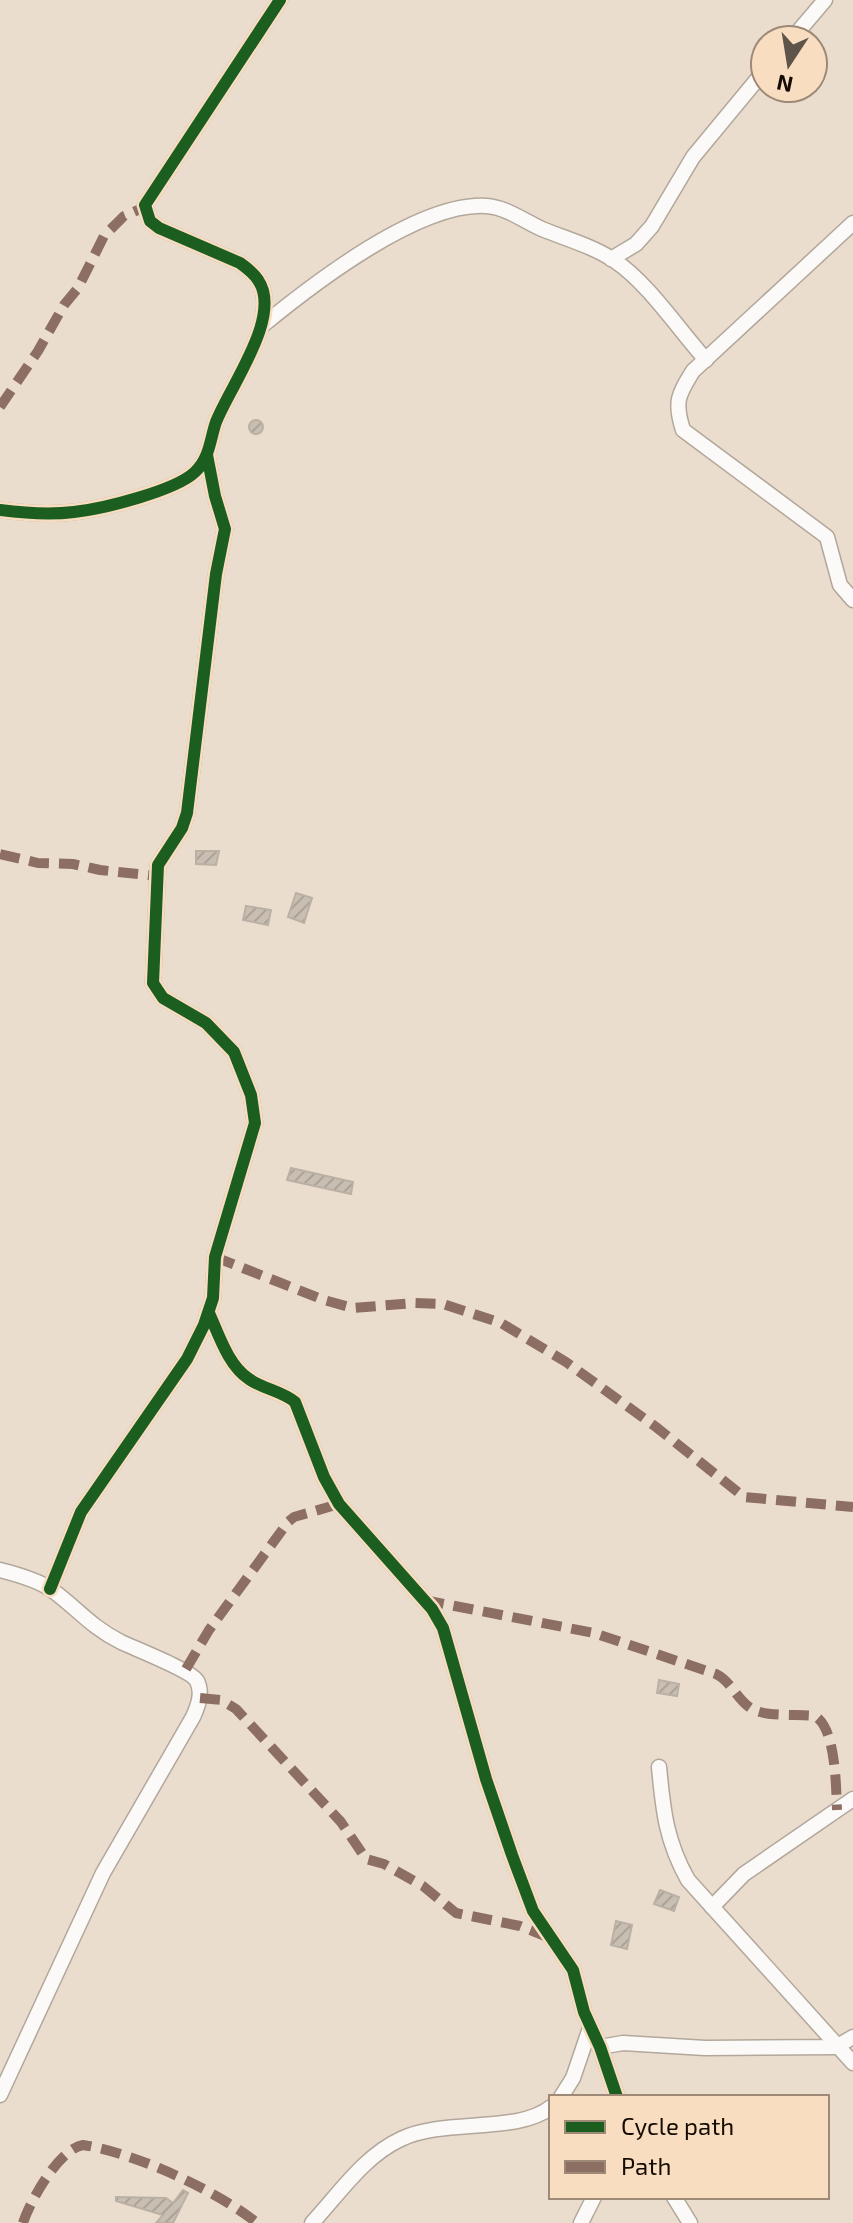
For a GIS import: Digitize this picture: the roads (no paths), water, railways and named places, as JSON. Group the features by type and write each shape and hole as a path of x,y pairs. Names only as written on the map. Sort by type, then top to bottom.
{"street":[{"path":"0,510 73,512 130,499 174,485 195,472 207,455 216,422 263,325 263,288 251,272 220,254 159,228 150,221 145,205 280,0"},
{"path":"805,24 825,0"},
{"path":"611,259 636,244 652,226 693,157 749,89"},
{"path":"263,325 349,258 425,219 458,209 487,205 512,213 611,259 645,289 706,360"},
{"path":"853,223 693,371 679,392 677,411 683,430 827,537 840,585 853,600"},
{"path":"50,1589 81,1512 187,1359 209,1313 215,1257 255,1123 255,1113 234,1052 206,1023 163,998 153,983 158,865 182,828 187,813 216,574 225,529 207,455"},
{"path":"209,1313 230,1359 247,1378 295,1402 324,1477 339,1504 432,1609 443,1628 486,1779 517,1869 533,1911 573,1970 590,2028 616,2095"},
{"path":"0,1570 50,1589 89,1623 161,1661 186,1669 197,1680 200,1698 193,1717 103,1873 0,2095"},
{"path":"659,1767 666,1831 688,1880 853,2063"},
{"path":"712,1907 744,1874 853,1799"},
{"path":"562,2095 573,2078 590,2028"},
{"path":"600,2047 623,2043 705,2048 836,2047 853,2037"},
{"path":"312,2223 358,2172 400,2139 441,2127 529,2117 549,2109"},
{"path":"581,2223 593,2199"},
{"path":"675,2199 690,2223"}]}
